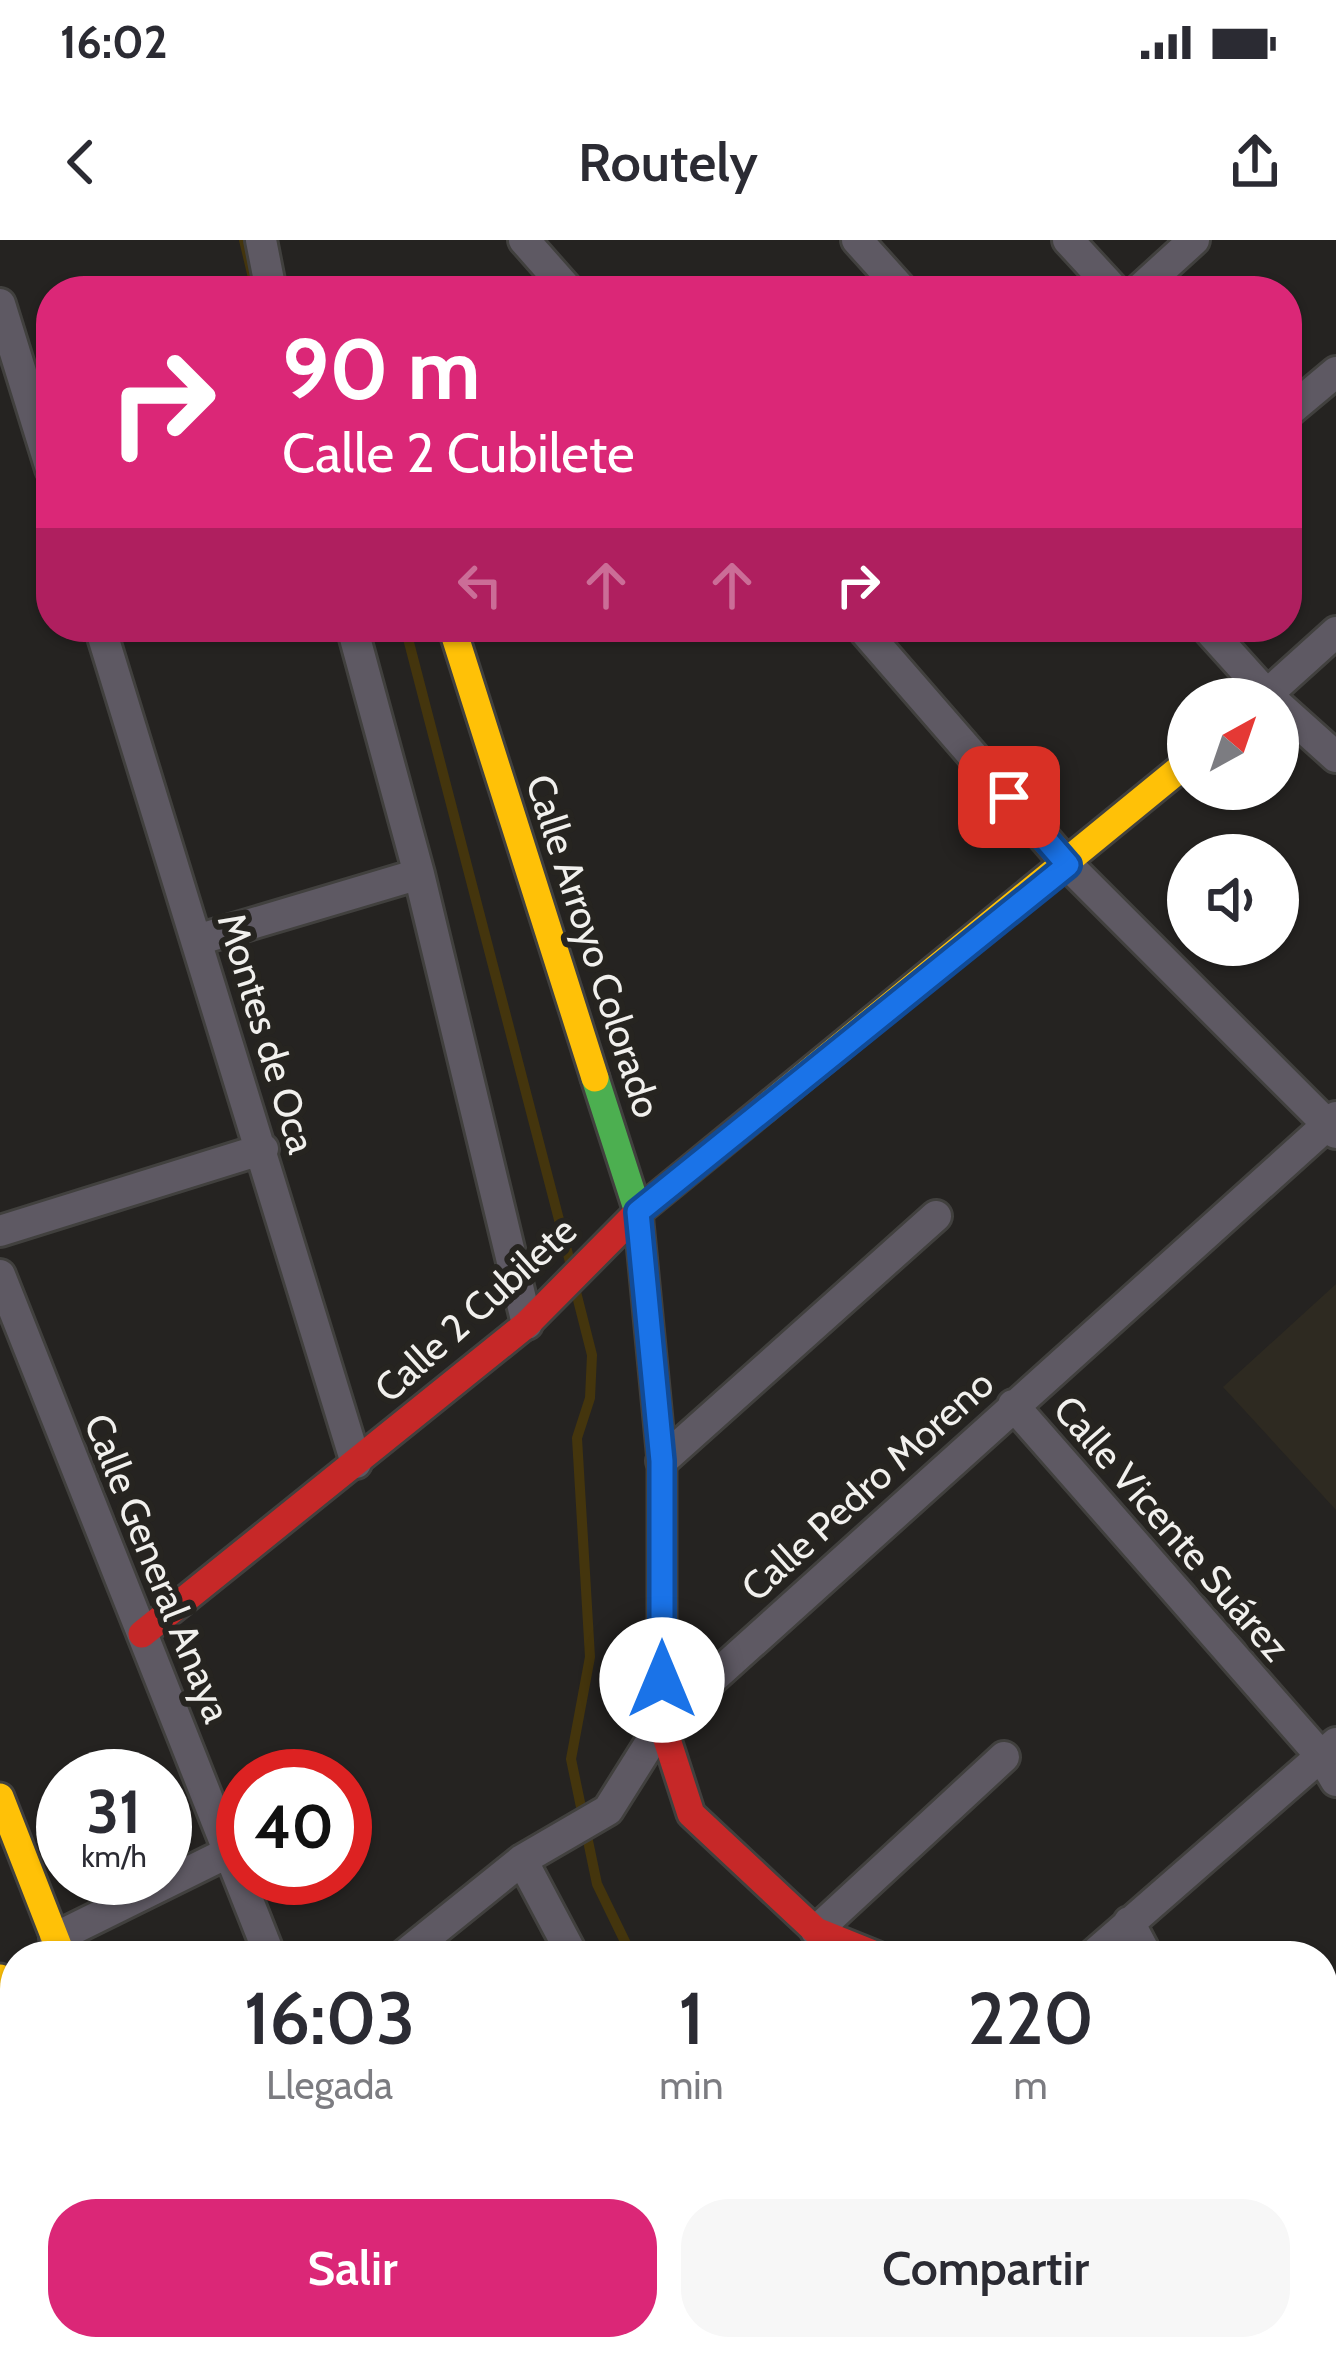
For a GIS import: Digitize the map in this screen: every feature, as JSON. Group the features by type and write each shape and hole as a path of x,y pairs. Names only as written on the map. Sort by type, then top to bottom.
{"street":[{"path":"261,240 269,276"},
{"path":"524,240 555,276"},
{"path":"857,240 889,276"},
{"path":"1068,240 1101,276"},
{"path":"1154,276 1194,240"},
{"path":"0,304 36,420"},
{"path":"1302,400 1336,372"},
{"path":"1290,678 1336,632"},
{"name":"Montes de Oca","path":"105,642 356,1463"},
{"path":"356,642 419,874 527,1324"},
{"name":"Calle Arroyo Colorado","path":"457,642 638,1212 662,1461 662,1724 692,1814 817,1931"},
{"path":"874,642 1068,865 1333,1125"},
{"path":"1219,642 1251,678"},
{"path":"1299,725 1336,757"},
{"name":"Calle 2 Cubilete","path":"142,1634 527,1324 638,1212 1167,780"},
{"path":"197,940 419,874"},
{"name":"Calle Pedro Moreno","path":"422,1941 522,1860 608,1810 662,1724 1013,1405 1333,1125"},
{"path":"0,1231 263,1149"},
{"path":"662,1461 936,1216"},
{"name":"Calle General Anaya","path":"0,1275 216,1819"},
{"name":"Calle Vicente Suárez","path":"1013,1405 1331,1760"},
{"path":"841,1941 817,1931 1004,1756"},
{"path":"1108,1941 1331,1760"},
{"path":"0,1797 57,1941"},
{"path":"70,1941 216,1859"},
{"path":"522,1860 566,1941"},
{"name":"Calle General Anaya","path":"250,1905 264,1941"},
{"path":"1129,1922 1139,1941"}],"shaded area":[{"path":"1336,1284 1336,1510 1223,1387"}],"waterway":[{"path":"244,240 253,276"},
{"path":"409,642 570,1262"},
{"path":"576,1292 592,1355 590,1398 577,1438 590,1657 571,1759 597,1884 625,1941"}],"traffic: fast":[{"path":"595,1078 638,1212 662,1461 662,1666"}],"traffic: slow":[{"path":"457,642 595,1078"},
{"path":"765,1108 1167,779"},
{"path":"0,1797 56,1941"}],"traffic: jam":[{"path":"142,1634 527,1324 638,1212 765,1108"},
{"path":"662,1666 662,1724 691,1814 816,1931 841,1941"}],"route":[{"path":"662,1680 662,1461 638,1212 1068,865 1009,797"}]}
